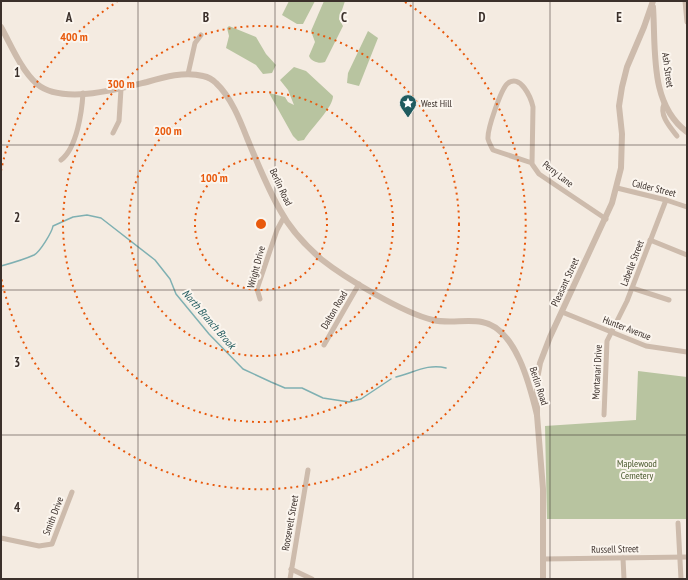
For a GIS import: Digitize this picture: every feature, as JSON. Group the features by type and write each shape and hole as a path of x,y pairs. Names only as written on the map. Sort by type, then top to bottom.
{"street":[{"path":"685,1 687,22"},
{"name":"Pleasant Street","path":"543,579 542,477 537,415 537,389 540,363 562,312 606,219 617,188 622,152 620,98 627,67 653,2"},
{"name":"Ash Street","path":"653,2 656,66 664,104 676,123 687,132"},
{"name":"Berlin Road","path":"1,27 20,61 37,84 57,92 83,93 121,89 166,77 188,74 210,78 219,86 238,118 284,217 309,248 330,265 359,284 400,307 428,319 437,321 482,322 497,329 508,340 518,356 537,415"},
{"path":"642,31 654,35"},
{"path":"188,74 195,42 201,35"},
{"name":"Perry Lane","path":"532,163 493,150 488,140 491,121 505,88 510,82 515,81 521,84 528,94 533,107 532,163 539,174 606,219"},
{"path":"113,133 119,120 121,89"},
{"path":"61,160 68,153 76,131 82,112 83,93"},
{"path":"664,104 662,111 664,117 677,136"},
{"name":"Calder Street","path":"617,188 666,200 687,207"},
{"name":"Labelle Street","path":"612,332 632,288 666,200"},
{"name":"Wright Drive","path":"260,299 257,289 277,230 284,217"},
{"path":"650,240 687,255"},
{"name":"Dalton Road","path":"324,345 359,284"},
{"path":"632,288 670,300"},
{"name":"Hunter Avenue","path":"562,312 646,346 687,352"},
{"name":"Montanari Drive","path":"604,415 606,347 612,332"},
{"name":"Roosevelt Street","path":"290,579 308,470"},
{"name":"Smith Drive","path":"1,538 39,546 52,544 72,492"},
{"path":"678,523 681,579"},
{"name":"Russell Street","path":"543,559 687,557"},
{"path":"623,558 624,579"},
{"path":"291,569 312,579"}],"green space":[{"path":"289,1 315,1 303,24 297,24 282,15"},
{"path":"324,1 345,1 339,19 343,26 325,62 321,63 314,61 309,56 315,42 311,31"},
{"path":"229,26 256,37 266,54 276,65 272,73 263,74 256,65 226,48 229,36 227,28"},
{"path":"368,31 378,38 359,86 347,83 348,73"},
{"path":"294,67 306,71 333,96 329,106 304,140 298,141 293,136 269,93 285,97 288,102 294,105 288,90 280,80"},
{"name":"Maplewood Cemetery","path":"638,371 687,377 687,519 547,519 545,426 636,420"}],"waterway":[{"name":"North Branch Brook","path":"1,266 34,255 45,242 53,226 73,217 87,215 101,218 155,260 170,279 176,294 209,334 243,369 285,388 302,388 323,398 349,402 361,399 391,379"},
{"name":"North Branch Brook","path":"396,377 421,369 433,367 446,368"}],"place":[{"name":"West Hill","path":"408,118"}]}
